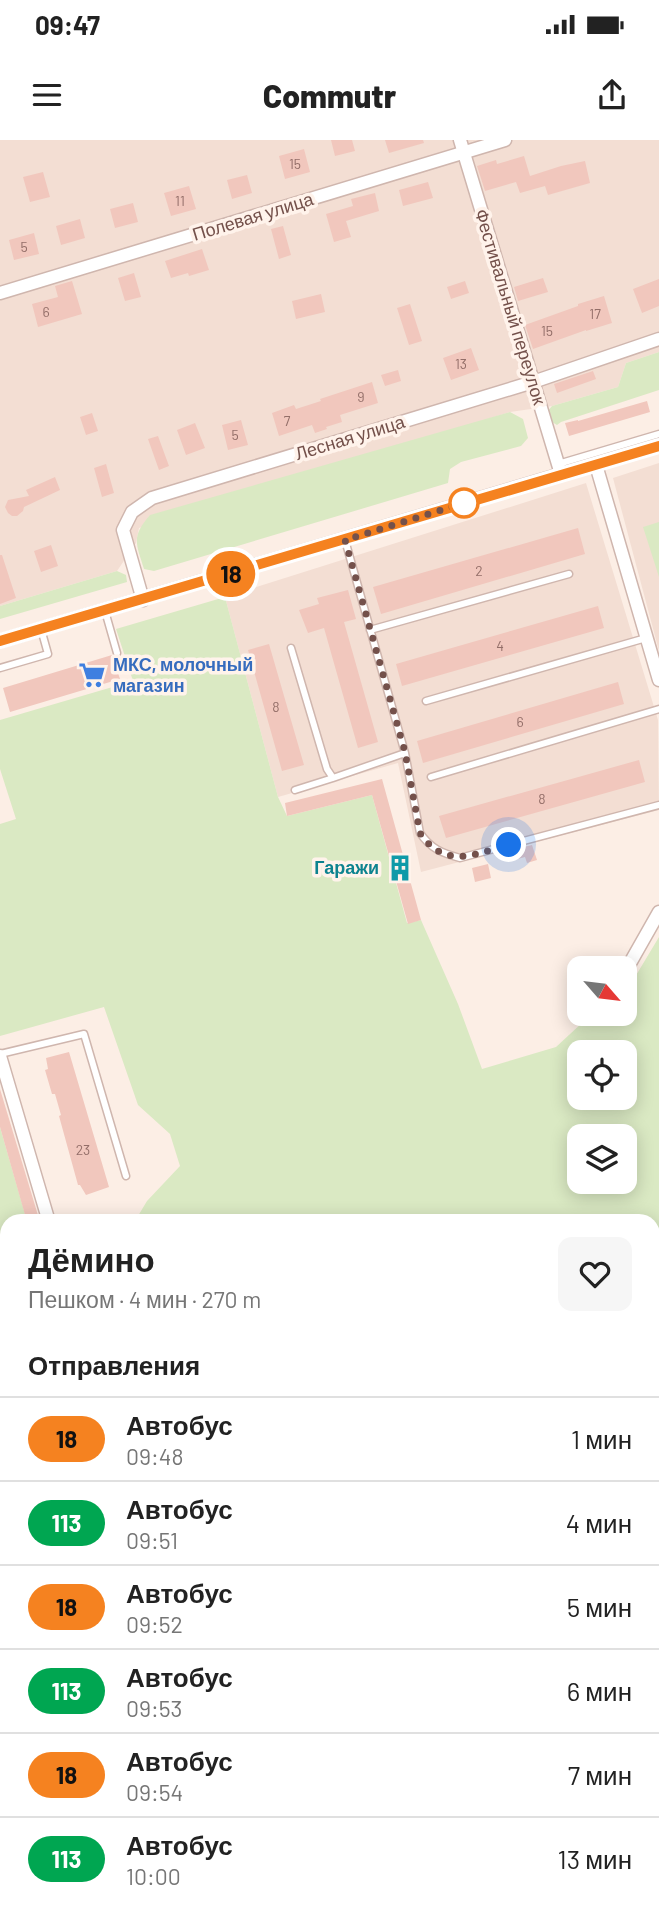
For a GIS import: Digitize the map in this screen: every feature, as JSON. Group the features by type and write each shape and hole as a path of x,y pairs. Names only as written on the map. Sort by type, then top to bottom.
{"street":[{"name":"Полевая улица","path":"0,293 462,146 505,140"},
{"name":"Фестивальный переулок","path":"462,146 560,469"},
{"name":"Лесная улица","path":"143,600 123,530 132,512 152,498 533,382 659,338"},
{"path":"0,641 345,540 560,469 596,465 659,446"},
{"path":"596,465 659,680"},
{"path":"634,956 659,912"},
{"path":"0,1055 47,1214"}],"lane":[{"path":"560,469 659,434"},
{"path":"345,540 405,752 420,833 426,841 441,853 460,858 659,805"},
{"path":"370,629 569,574"},
{"path":"105,611 117,653"},
{"path":"0,668 48,654 41,629"},
{"path":"426,701 647,638"},
{"path":"291,648 327,769 333,778"},
{"path":"431,776 659,709"},
{"path":"295,790 405,752"},
{"path":"0,1055 84,1034 126,1176"}],"shaded area":[{"path":"0,140 659,140 659,352 626,363 618,387 552,406 510,412 139,528 136,543 117,571 0,606"},
{"path":"659,463 659,651 613,478"},
{"path":"586,483 658,720 659,810 421,872 398,763 278,797 225,597"}],"green space":[{"path":"659,352 659,390 557,425 552,422 547,412 552,406 618,387 626,363"},
{"path":"510,412 523,419 528,438 521,446 461,462 450,469 448,483 154,571 144,569 137,540 140,529 150,515"},
{"path":"659,522 659,577 643,527"},
{"path":"117,571 126,575 127,582 0,619 0,606"},
{"path":"225,597 278,797 287,816 372,795 407,923 421,920 458,1004 482,1069 556,1047 579,1026 637,1026 637,974 659,937 659,1214 139,1214 147,1201 180,1166 170,1134 138,1105 104,1007 0,1036 0,824 16,819 0,769 0,720 133,681 116,629"},
{"path":"0,1127 25,1214 0,1214"}],"building":[{"path":"331,140 352,140 355,151 335,156"},
{"path":"385,140 423,140 424,143 389,153"},
{"path":"304,149 310,172 285,179 279,156"},
{"path":"524,156 530,176 585,161 590,183 548,195 545,186 520,193 516,182 485,191 477,166 496,160 497,164"},
{"path":"43,172 50,197 30,202 23,177"},
{"path":"247,175 252,193 232,199 227,180"},
{"path":"428,182 433,198 403,206 399,190"},
{"path":"189,186 196,209 171,216 164,193"},
{"path":"375,193 379,211 346,221 351,237 334,242 326,214 353,206 351,199"},
{"path":"133,203 138,222 115,228 110,209"},
{"path":"80,219 85,238 61,245 56,226"},
{"path":"283,226 291,255 279,259 271,229"},
{"path":"34,233 39,254 14,260 9,240"},
{"path":"202,249 209,270 171,278 165,261"},
{"path":"134,273 141,297 125,301 118,278"},
{"path":"543,278 548,292 518,301 514,287"},
{"path":"659,279 659,306 642,313 633,289"},
{"path":"72,281 82,314 38,327 32,304 58,297 55,286"},
{"path":"465,281 469,293 451,299 447,287"},
{"path":"321,294 325,312 296,319 292,301"},
{"path":"604,296 612,323 533,349 525,325"},
{"path":"410,304 422,341 409,345 397,308"},
{"path":"471,348 479,370 451,380 443,358"},
{"path":"398,370 401,381 385,386 381,375"},
{"path":"593,371 596,379 557,393 554,384"},
{"path":"372,382 378,403 340,415 342,422 315,433 312,425 279,436 272,413 294,405 296,409"},
{"path":"647,401 650,412 569,436 565,423"},
{"path":"92,413 98,431 86,435 80,417"},
{"path":"241,420 248,445 228,450 222,425"},
{"path":"195,423 205,448 186,455 177,430"},
{"path":"158,436 169,466 159,470 148,439"},
{"path":"106,464 114,493 102,497 94,468"},
{"path":"55,477 60,490 24,507 17,516 8,513 5,507 8,500 29,496 26,490"},
{"path":"578,528 585,554 381,614 373,587"},
{"path":"51,545 58,566 41,572 34,551"},
{"path":"0,555 16,598 0,604"},
{"path":"348,590 356,619 344,622 378,742 358,748 324,628 308,633 299,610 319,604 317,598"},
{"path":"598,606 604,628 402,686 396,664"},
{"path":"269,644 304,765 282,771 248,650"},
{"path":"112,655 120,679 10,712 3,688"},
{"path":"618,682 624,704 423,763 417,741"},
{"path":"639,760 645,782 446,838 439,816"},
{"name":"Гаражи","path":"382,779 421,920 408,924 372,795 287,816 285,803"},
{"path":"532,845 537,860 527,863 525,857 510,861 507,851"},
{"path":"488,864 491,878 475,882 472,868"},
{"path":"69,1052 109,1187 86,1195 78,1185 55,1094 52,1094 45,1070 48,1069 46,1058"},
{"path":"0,1089 38,1214 25,1214 0,1127"}],"bus line":[{"name":"18","path":"0,641 659,446"}],"place":[{"name":"МКС, молочный магазин","path":"92,675"},
{"name":"Гаражи","path":"400,868"}],"route":[{"path":"464,503 345,540 405,752 420,833 441,853 460,858 509,845"}]}
